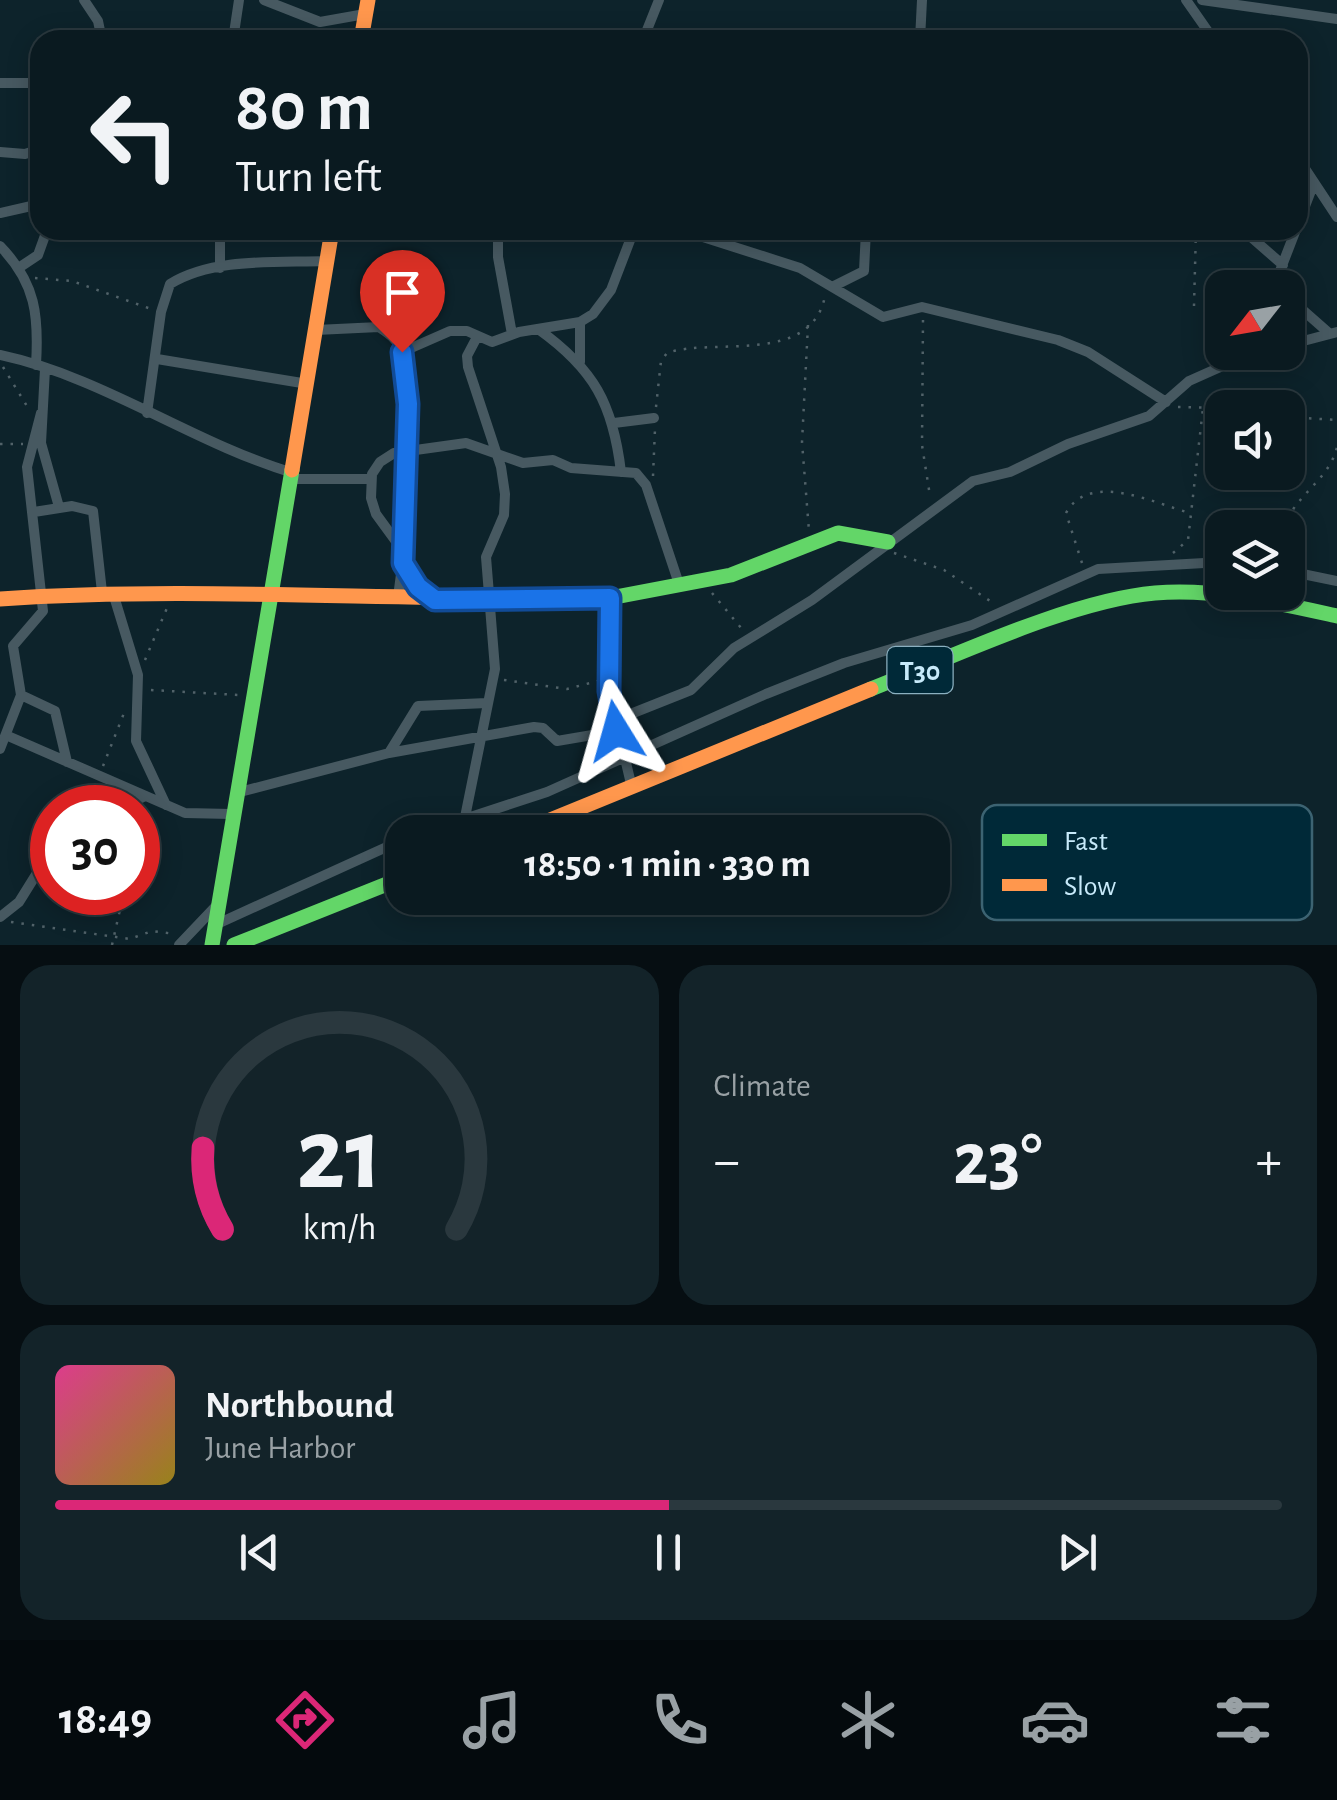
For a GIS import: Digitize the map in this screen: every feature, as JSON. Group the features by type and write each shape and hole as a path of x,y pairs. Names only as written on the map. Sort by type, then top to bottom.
{"street":[{"path":"84,0 100,30"},
{"path":"234,30 239,0"},
{"path":"264,0 320,22 367,7"},
{"path":"647,30 659,0"},
{"path":"920,30 922,0"},
{"path":"1186,0 1207,30"},
{"path":"1202,0 1337,19"},
{"path":"0,82 30,83"},
{"path":"0,152 30,153"},
{"path":"1308,174 1337,217"},
{"path":"1308,200 1314,183"},
{"path":"0,213 30,206"},
{"path":"20,267 38,255 43,240"},
{"path":"220,240 220,268"},
{"path":"212,945 269,595 294,476 330,240"},
{"path":"498,240 512,334"},
{"path":"402,352 450,331 467,331 492,342 538,328 580,322 604,305 630,240"},
{"path":"712,240 800,268 883,317 922,307 1070,344 1164,405"},
{"path":"831,284 864,271 866,240"},
{"path":"1255,240 1284,266"},
{"path":"1283,270 1293,240"},
{"path":"0,246 28,280 38,317 43,460 58,506"},
{"path":"147,413 160,312 170,284 220,268 327,261"},
{"path":"1305,310 1334,333"},
{"path":"580,322 580,362"},
{"path":"316,330 379,327 402,352 407,375 406,448 398,597"},
{"path":"538,328 580,362 614,423 620,472"},
{"path":"1305,341 1334,333"},
{"path":"467,815 496,660 486,597 488,547 505,508 498,454 484,427 468,367 467,356 477,337"},
{"path":"0,358 41,367 209,443 294,476 370,479"},
{"path":"156,359 308,384"},
{"path":"236,793 389,753 534,727 544,728 557,741 615,726 691,690 746,640 812,600 972,481 1010,472 1164,405 1209,370"},
{"path":"0,748 8,736 21,695 13,646 41,619 44,593 26,467 39,416"},
{"path":"614,423 654,418"},
{"path":"435,600 418,587 376,514 370,479 380,462 406,448 466,443 523,463 553,460 572,468 636,473 646,485 679,584"},
{"path":"34,512 58,506 93,511 107,592 139,684 136,742 166,806"},
{"path":"0,599 44,593 107,592 435,600 610,598 700,582 777,560 838,533 885,544"},
{"path":"478,815 547,792 844,663 972,625 1086,574 1157,563 1205,562"},
{"path":"1305,574 1337,581"},
{"name":"T30","path":"564,815 941,662 1111,602 1154,593 1200,594 1271,602 1337,616"},
{"path":"610,598 609,678 615,726 632,788"},
{"path":"21,695 54,712 68,762"},
{"path":"389,753 418,706 487,703"},
{"path":"8,736 117,785"},
{"path":"160,804 194,814 231,814"},
{"path":"215,925 385,848"},
{"path":"0,919 19,902 30,884"},
{"path":"234,945 385,885"},
{"path":"182,940 218,905"}],"path":[{"path":"1194,306 1196,240"},
{"path":"28,280 45,276 72,282 160,312"},
{"path":"646,485 656,465 654,418 661,361 667,353 756,346 798,334 824,304 831,284"},
{"path":"922,307 922,470 934,507"},
{"path":"808,325 802,442 810,543"},
{"path":"0,358 14,390 39,416"},
{"path":"1157,563 1187,542 1203,408 1164,405"},
{"path":"1305,418 1337,420"},
{"path":"0,444 30,444"},
{"path":"1293,510 1325,476 1337,447"},
{"path":"1086,574 1066,513 1082,498 1123,492 1190,513"},
{"path":"885,544 944,570 1002,610"},
{"path":"700,582 734,614 746,640"},
{"path":"100,777 114,730 139,684 159,620 182,592"},
{"path":"493,679 567,689 609,678"},
{"path":"139,684 254,696"},
{"path":"112,945 120,915"},
{"path":"0,919 136,938 160,931 182,940"}],"traffic: fast":[{"path":"212,945 292,470"},
{"path":"582,598 610,598 731,575 838,533 888,542"},
{"path":"871,689 1049,618 1122,598 1201,593 1337,616"},
{"path":"234,945 385,885"}],"traffic: slow":[{"path":"363,30 368,0"},
{"path":"292,470 330,240"},
{"path":"0,599 145,594 582,598"},
{"path":"563,815 871,689"}],"route":[{"path":"402,352 408,404 403,563 408,574 435,600 610,598 609,691 616,731"}]}
